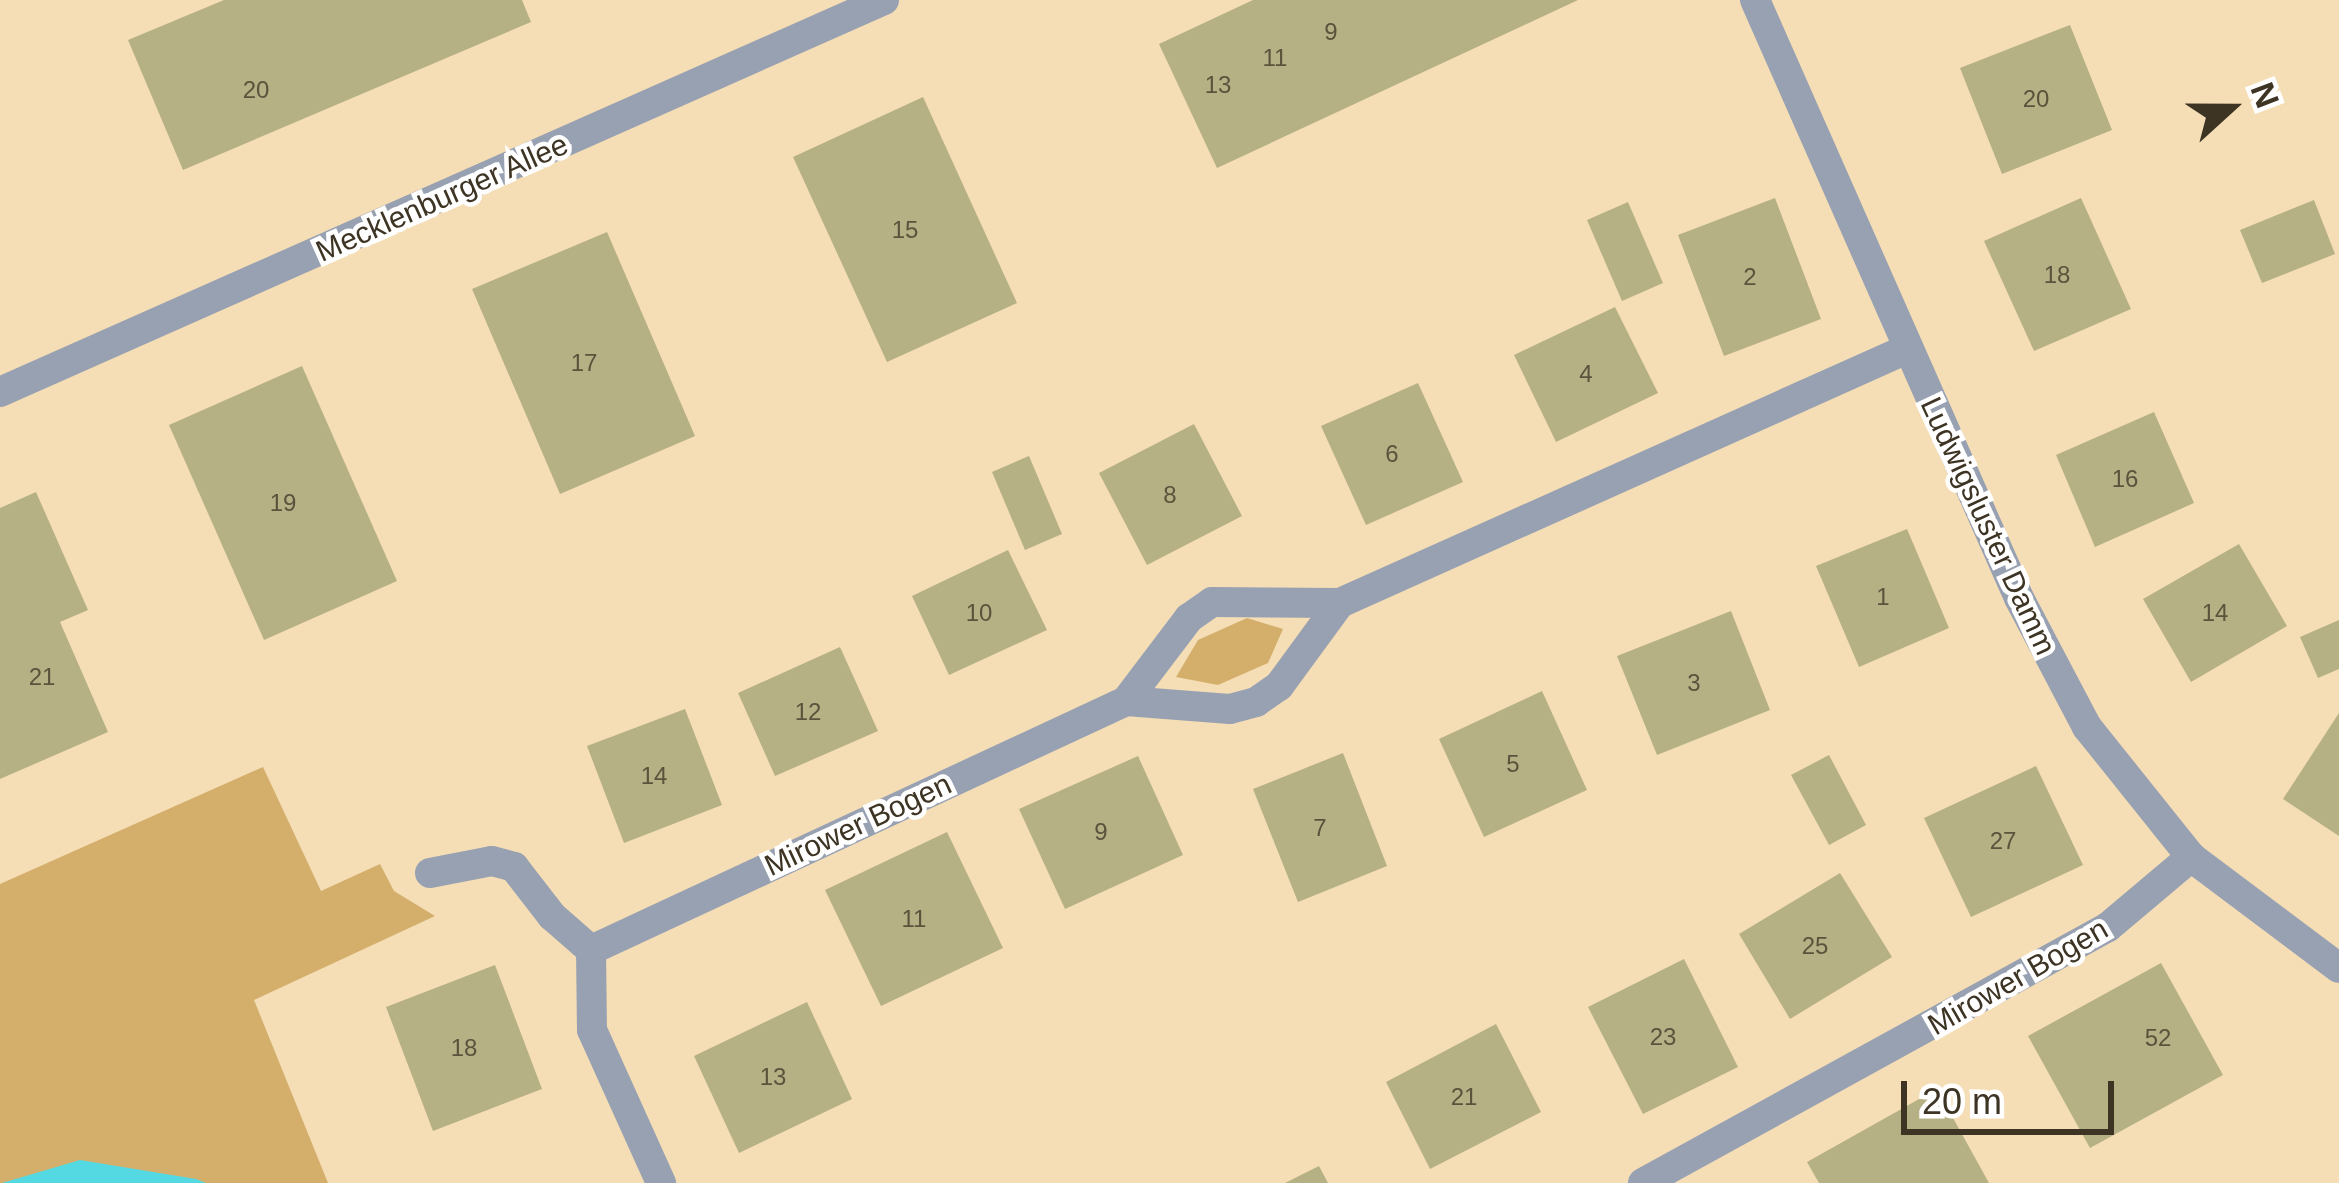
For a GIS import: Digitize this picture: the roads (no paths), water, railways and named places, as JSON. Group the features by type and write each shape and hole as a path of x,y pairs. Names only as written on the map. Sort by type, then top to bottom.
{"street":[{"name":"Mecklenburger Allee","path":"0,392 884,0"},
{"name":"Ludwigsluster Damm","path":"1755,0 1907,349 2066,690 2129,787 2191,857 2339,968"},
{"name":"Mirower Bogen","path":"591,950 1126,700 1189,618 1211,602 1340,603 1907,349"},
{"name":"Mirower Bogen","path":"1126,700 1230,709 1256,702 1279,686 1340,603"},
{"name":"Mirower Bogen","path":"1643,1183 2108,927 2191,857"},
{"path":"430,873 492,862 514,867 591,950 592,1030 661,1183"}],"water":[{"path":"80,1160 196,1179 206,1183 2,1183"}]}
